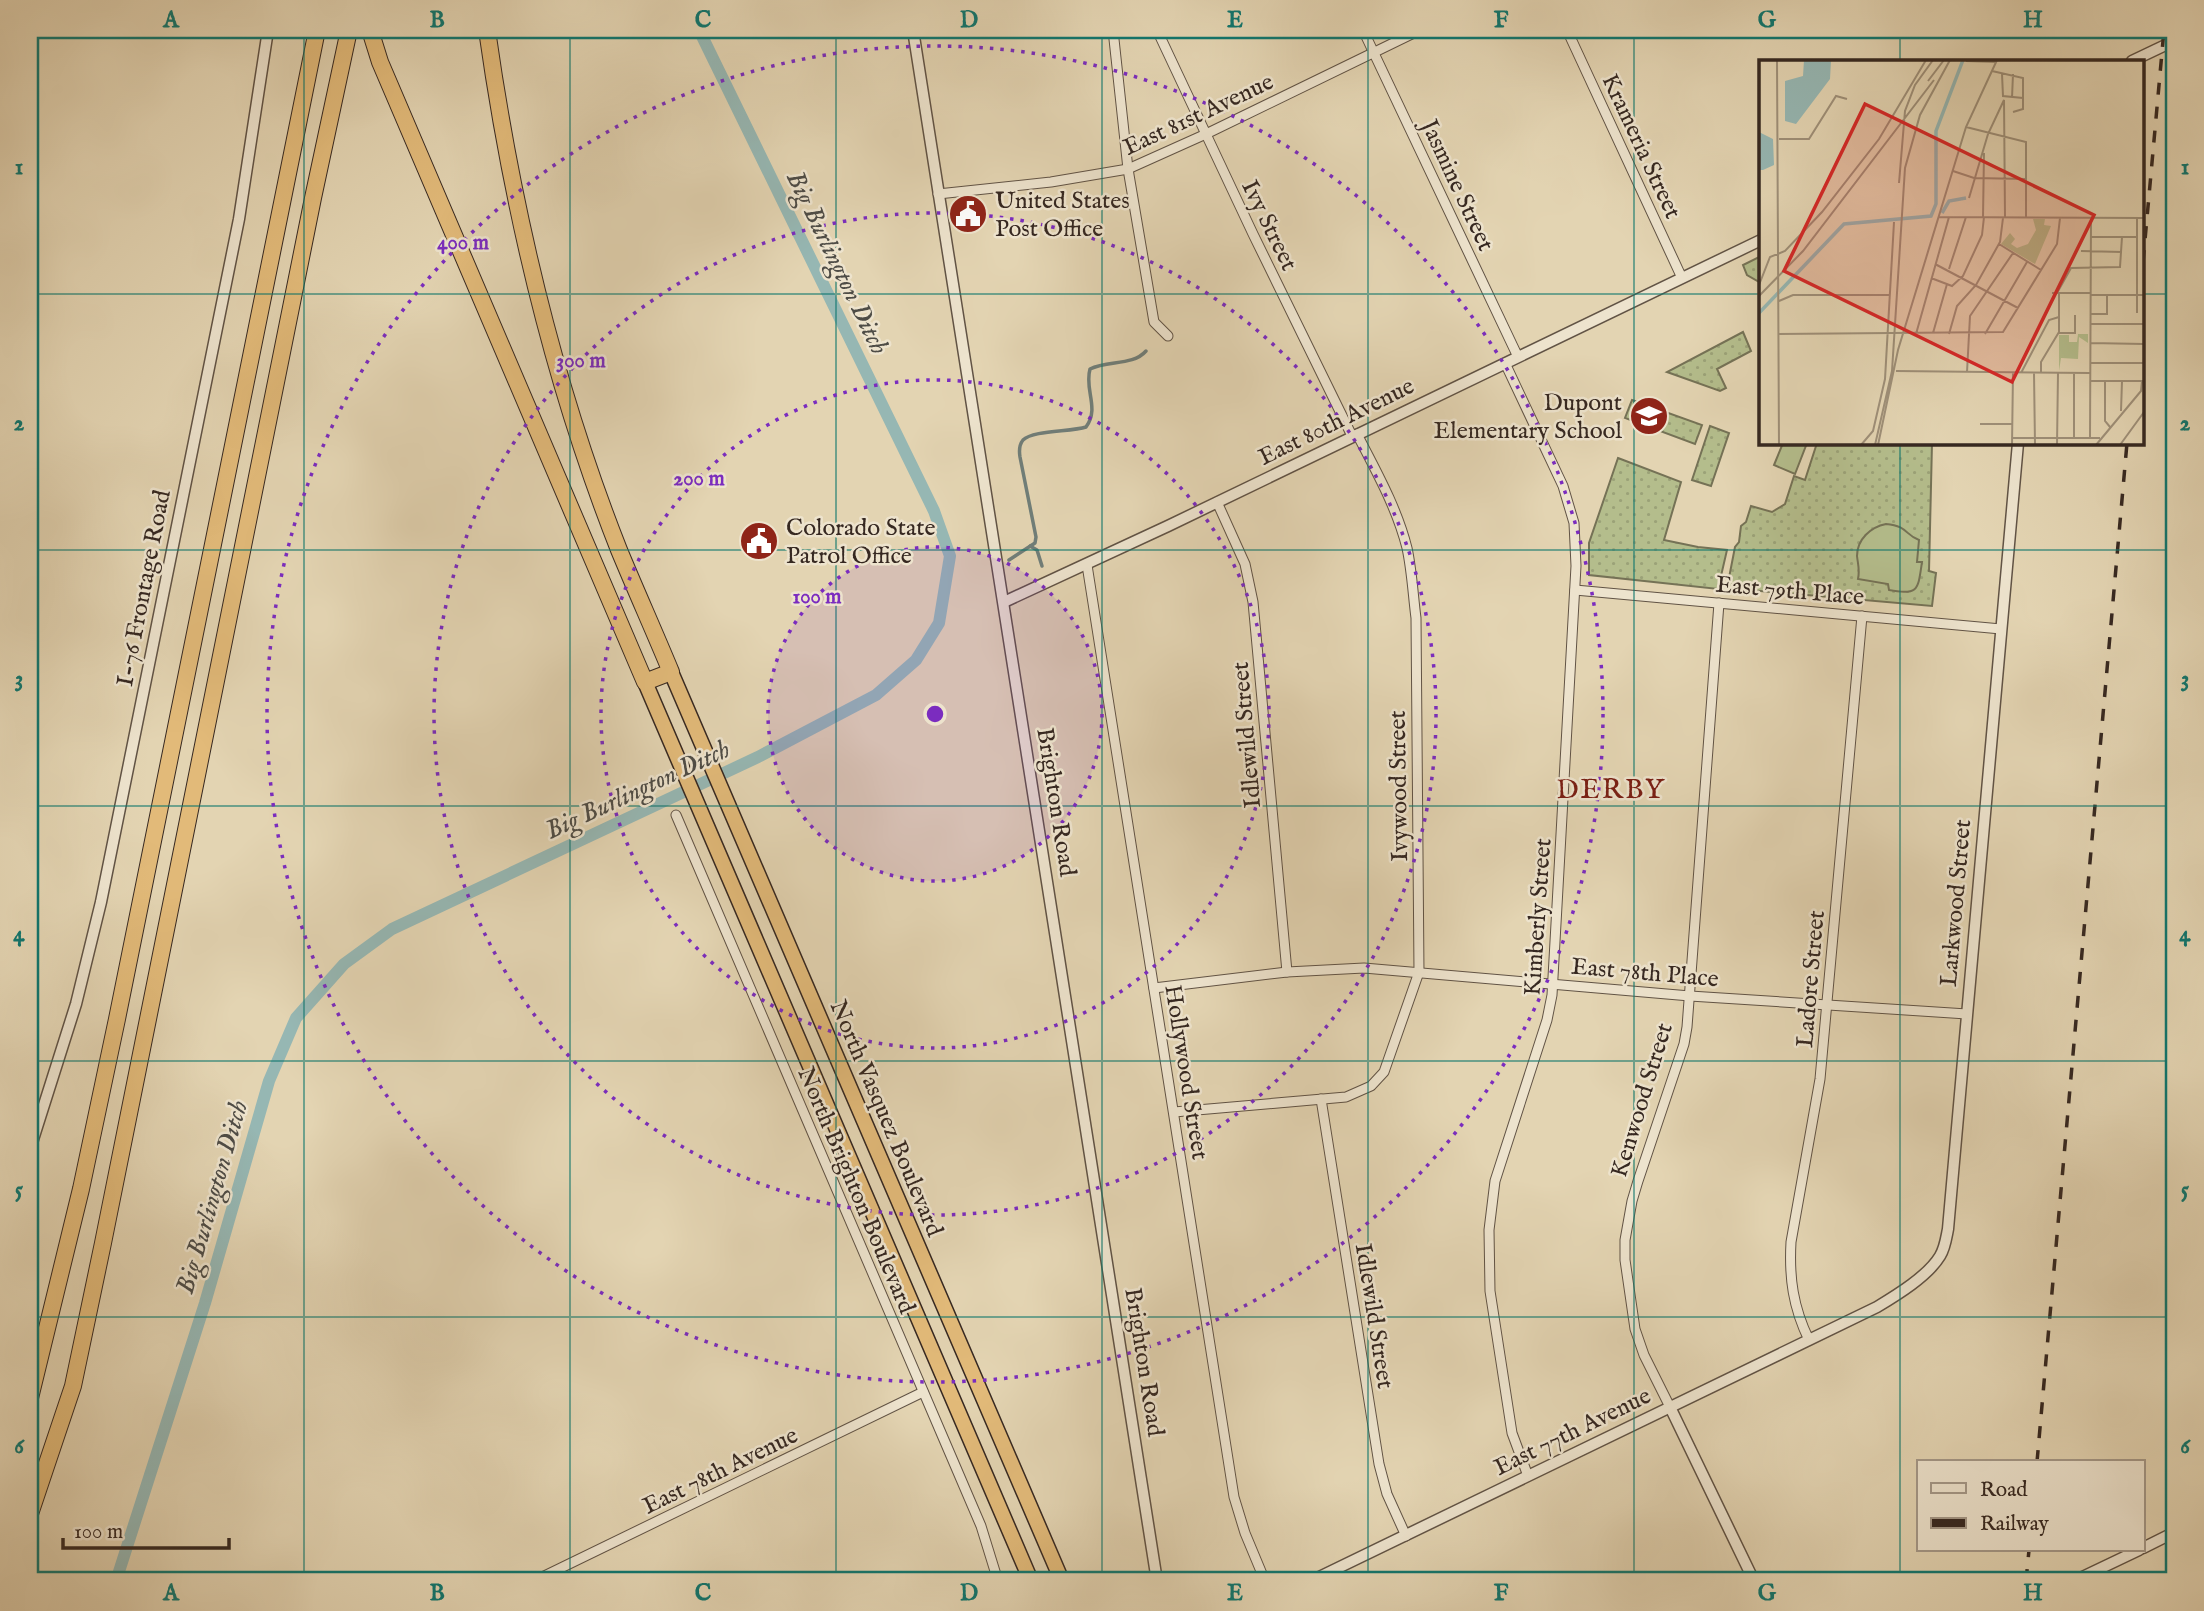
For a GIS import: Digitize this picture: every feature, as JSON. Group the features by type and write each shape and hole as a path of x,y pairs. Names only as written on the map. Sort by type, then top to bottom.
{"highway":[{"path":"30,1398 81,1189 117,1019 317,30"},
{"path":"30,1514 75,1373 106,1231 349,30"},
{"path":"370,30 380,62 645,682 671,672 619,548 584,450 553,350 519,216 498,109 487,30"},
{"name":"North Vasquez Boulevard","path":"671,672 1062,1581"},
{"name":"North Vasquez Boulevard","path":"645,682 1031,1581"}],"street":[{"name":"I-76 Frontage Road","path":"30,1149 76,1004 101,902 239,219 268,30"},
{"name":"Brighton Road","path":"913,30 1157,1581"},
{"path":"1113,30 1128,169 1154,322 1168,336"},
{"name":"Ivy Street","path":"1157,30 1355,435"},
{"name":"Jasmine Street","path":"1363,30 1518,357"},
{"name":"East 81st Avenue","path":"938,194 1051,182 1128,169 1420,30"},
{"name":"Krameria Street","path":"1567,30 1682,278"},
{"path":"2134,60 2174,41"},
{"name":"East 80th Avenue","path":"1004,602 1087,565 1759,241"},
{"name":"Kimberly Street","path":"1505,363 1553,461 1571,509 1575,538 1575,590 1553,984 1548,1020 1495,1181 1489,1230 1490,1291 1512,1433 1528,1476"},
{"name":"Ivywood Street","path":"1174,1112 1321,1099 1354,1094 1371,1086 1388,1063 1419,972 1416,618 1412,576 1396,516 1355,435"},
{"name":"Larkwood Street","path":"1852,1319 1905,1289 1934,1264 1945,1245 2018,444"},
{"name":"Idlewild Street","path":"1217,502 1245,564 1253,602 1287,972"},
{"name":"Hollywood Street","path":"1087,565 1234,1497 1245,1533 1265,1581"},
{"name":"East 79th Place","path":"1575,590 2001,629"},
{"name":"Kenwood Street","path":"1719,603 1690,996 1684,1044 1632,1201 1625,1240 1625,1260 1635,1329 1644,1355 1754,1581"},
{"name":"Ladore Street","path":"1809,1340 1792,1295 1789,1266 1820,1079 1862,616"},
{"name":"North Brighton Boulevard","path":"676,815 981,1526 998,1581"},
{"name":"East 78th Place","path":"1154,988 1287,972 1364,968 1690,996 1967,1014"},
{"name":"Idlewild Street","path":"1321,1099 1379,1464 1387,1494 1405,1535"},
{"name":"East 77th Avenue","path":"1311,1581 1852,1319"},
{"name":"East 78th Avenue","path":"534,1581 923,1392"},
{"path":"2144,1548 2173,1536"},
{"path":"2074,1581 2135,1552"}],"green space":[{"path":"1759,257 1759,282 1747,275 1743,265"},
{"path":"1743,332 1751,351 1717,369 1726,388 1720,391 1667,372"},
{"path":"1632,400 1702,425 1695,444 1625,418"},
{"path":"1710,426 1729,433 1711,486 1692,480"},
{"path":"1783,444 1807,444 1795,474 1774,465"},
{"path":"1817,444 1932,444 1929,571 1936,573 1932,606 1727,588 1741,526 1746,522 1751,506 1772,512 1785,504 1794,476 1805,480"},
{"path":"1618,458 1681,482 1664,540 1727,550 1718,589 1589,575 1589,543"},
{"path":"1886,524 1898,527 1919,540 1917,562 1922,562 1921,571 1918,584 1912,591 1889,590 1888,584 1858,579 1859,544 1870,531"}],"waterway":[{"name":"Big Burlington Ditch","path":"116,1581 205,1303 269,1081 296,1018 344,964 392,929 758,757 876,695 916,660 939,623 950,556 934,511 699,30"},
{"path":"1009,560 1035,543 1036,537 1020,457 1023,440 1035,434 1086,427 1092,413 1090,369 1134,359 1146,351"},
{"path":"1030,546 1037,550 1042,566"}],"railway":[{"path":"2144,251 2164,30"},
{"path":"2037,1460 2127,444"},
{"path":"2026,1581 2029,1552"}],"place":[{"name":"United States Post Office","path":"968,214"},
{"name":"Dupont Elementary School","path":"1649,416"},
{"name":"Colorado State Patrol Office","path":"759,541"}],"district":[{"name":"DERBY","path":"1611,788"}]}
